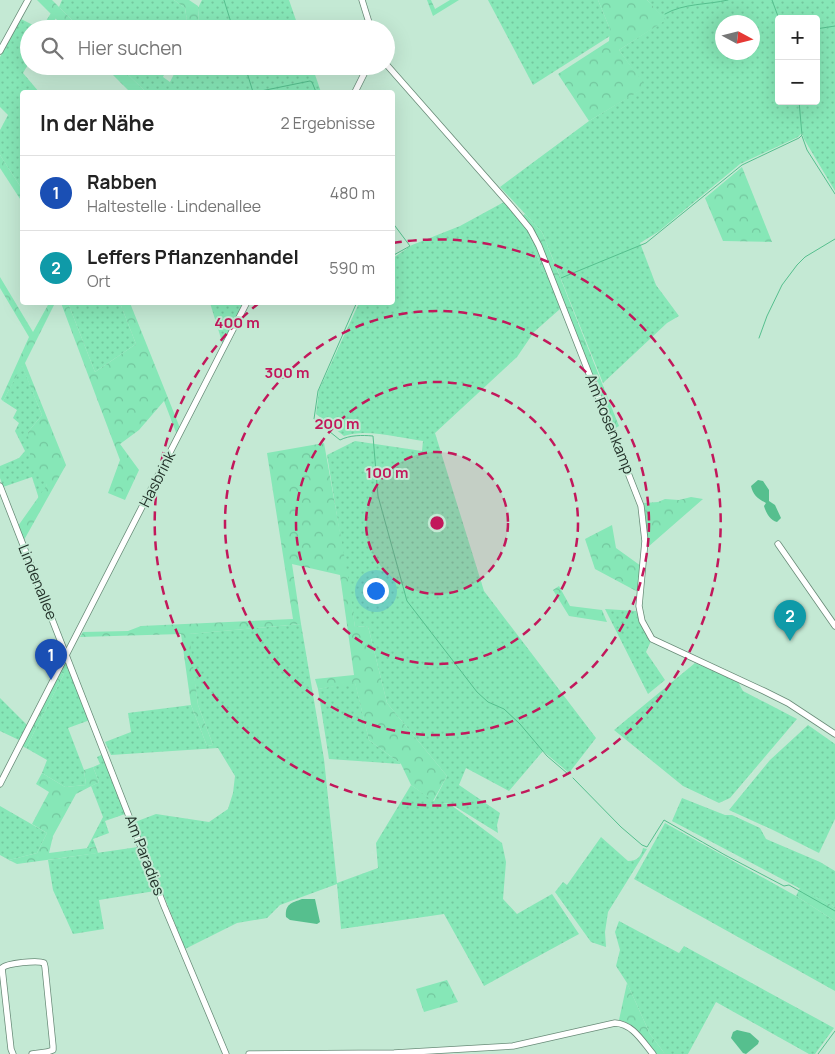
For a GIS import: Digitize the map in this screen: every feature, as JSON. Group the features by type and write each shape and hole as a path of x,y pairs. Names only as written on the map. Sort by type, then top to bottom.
{"street":[{"path":"0,51 28,0"},
{"path":"362,0 368,20"},
{"name":"Am Rosenkamp","path":"395,74 511,206 530,229 539,246 641,506 645,542 639,606 642,621 648,634 652,639 665,646 695,658 788,703 835,734"},
{"path":"356,90 364,75"},
{"name":"Hasbrink","path":"67,655 245,305"},
{"name":"Lindenallee","path":"0,486 67,655"},
{"path":"778,544 835,626"},
{"path":"0,784 67,655"},
{"name":"Am Paradies","path":"67,655 167,912 226,1054"},
{"path":"13,1054 3,1007 3,967 42,962 45,967 53,1050 34,1054"},
{"path":"249,1054 394,1053 513,1046 621,1023 632,1030 652,1054"}],"green space":[{"path":"37,0 52,0 72,20 57,20"},
{"path":"62,0 174,0 185,8 187,20 72,20 59,7"},
{"path":"174,0 189,0 198,6 199,20 187,20 185,8"},
{"path":"202,0 289,0 296,20 199,20 198,8"},
{"path":"427,0 431,0 435,9 450,0 459,0 433,16"},
{"path":"488,0 598,0 610,29 610,36 533,85"},
{"path":"598,0 647,0 666,20 619,50 646,87 589,121 558,74 609,41 610,29"},
{"path":"647,0 835,0 835,191 802,133 798,137 740,164 658,232 640,243 656,285 679,316 667,323 603,383 542,232 500,187 589,121 645,87 619,50 665,20"},
{"path":"51,13 56,18 55,20 47,20"},
{"path":"20,21 20,75 25,75 37,90 20,90 20,186 0,155 0,130 8,115 0,107 0,57"},
{"path":"113,75 128,75 144,90 128,90"},
{"path":"128,75 164,75 163,77 170,82 174,75 315,75 320,90 144,90"},
{"path":"0,155 20,186 20,199 0,168"},
{"path":"742,167 772,242 723,241 705,198"},
{"path":"504,202 519,218 516,221 530,238 543,272 549,274 560,309 534,332 517,357 435,433 484,591 596,738 569,773 543,751 509,791 466,768 459,785 500,813 497,825 498,833 451,804 442,803 451,805 502,843 506,862 503,899 517,914 552,894 579,934 484,986 444,914 341,929 337,884 280,905 267,918 237,923 185,949 135,822 156,814 209,822 228,809 233,793 235,776 218,748 111,755 105,742 131,732 128,713 191,705 207,746 213,745 198,705 188,634 301,624 324,759 337,883 378,868 376,843 411,785 434,801 447,776 387,703 368,626 355,627 327,455 355,441 422,451 423,441 373,433 344,436 316,414 319,390 358,305 395,305 395,257 412,245 460,226"},
{"path":"525,214 542,232 619,426 614,429 553,275 543,272 530,238 515,221"},
{"path":"0,277 33,332 48,305 54,305 25,363 66,465 24,540 18,526 47,485 31,464 28,432 42,415 22,366 3,401 1,399 29,337 0,288"},
{"path":"62,305 69,305 95,372 136,344 121,305 131,305 180,428 177,435 164,401 139,430 120,444 139,470 125,500 108,493 120,460"},
{"path":"69,305 121,305 136,344 95,372"},
{"path":"211,305 244,305 223,345"},
{"path":"22,365 42,415 28,432 47,485 40,502 32,477 3,487 0,478 0,466 19,458 25,451 15,431 19,423 13,418 17,410 3,401"},
{"path":"324,443 355,627 368,626 387,703 447,776 433,801 411,785 401,764 369,740 355,683 318,689 315,679 354,675 340,575 292,564 301,624 189,634 198,705 213,745 207,746 191,705 181,634 80,637 83,632 128,631 141,626 293,619 267,453"},
{"path":"691,497 703,499 648,547 644,503"},
{"path":"612,525 616,548 641,566 638,592 595,569 585,539"},
{"path":"559,586 570,606 602,610 607,622 569,616 553,590"},
{"path":"605,609 636,611 651,641 646,652 665,680 648,694"},
{"path":"67,660 90,720 68,728 84,770 86,785 65,787 42,773 47,760 26,748 64,674 60,672"},
{"path":"695,663 738,682 743,691 797,719 730,798 719,803 683,786 614,730"},
{"path":"60,672 64,674 26,748 22,746"},
{"path":"355,682 369,740 401,764 329,759 318,689"},
{"path":"0,698 27,725 19,740 0,731"},
{"path":"808,725 835,744 835,819 819,853 729,810 770,760"},
{"path":"103,754 125,814 105,821 109,833 93,839 96,847 87,848 103,817 91,786 99,782 93,767 100,764 97,757"},
{"path":"93,767 99,782 76,794 53,836 49,853 96,847 98,853 17,864 9,860 37,853 47,833 32,824 49,792 36,784 42,773 65,787 86,785 84,770"},
{"path":"682,798 725,815 732,815 760,828 766,839 820,862 835,871 835,907 672,821"},
{"path":"0,806 47,833 37,853 9,860 0,855"},
{"path":"665,823 796,896 835,921 835,991 634,879"},
{"path":"601,837 628,861 638,858 643,848 647,849 608,912 605,932 606,947 591,942 555,892 563,882 567,885"},
{"path":"138,847 155,891 99,900 104,929 73,934 53,890 48,860"},
{"path":"800,888 835,907 835,921 796,896"},
{"path":"619,921 679,953 684,946 834,1028 815,1054 809,1054 716,1002 688,1054 665,1054 650,1034 627,983 616,966 620,950 615,932"},
{"path":"447,980 458,1002 424,1012 416,989"},
{"path":"627,983 650,1034 665,1054 656,1054 636,1029 619,1020"}],"shaded area":[{"path":"758,480 763,481 769,490 769,501 775,505 781,518 777,522 772,520 767,514 764,506 766,503 753,492 751,486"},
{"path":"302,899 315,899 320,922 317,924 290,920 286,917 288,907"},
{"path":"737,1030 750,1033 759,1041 746,1054 743,1053 731,1038 733,1032"}],"waterway":[{"path":"224,0 230,20"},
{"path":"665,14 688,6 728,0"},
{"path":"772,0 778,15"},
{"path":"820,28 835,26"},
{"path":"248,75 252,90"},
{"path":"266,90 310,81 315,90"},
{"path":"561,278 646,243 742,165 799,138 802,135 799,105"},
{"path":"802,136 807,150 835,194"},
{"path":"395,226 410,246 395,254"},
{"path":"759,338 782,285 797,265 805,257 835,239"},
{"path":"356,305 318,391 314,419 340,440 356,436 373,436 378,496 407,601 477,692 488,702 504,709 520,724 547,756 568,774"},
{"path":"573,778 621,827 642,845 647,847 664,820 725,855 784,886 789,885 835,911"},
{"path":"818,1054 835,1031"}],"place":[{"name":"Leffers Pflanzenhandel","path":"790,641"},
{"name":"Rabben","path":"51,680"}]}
